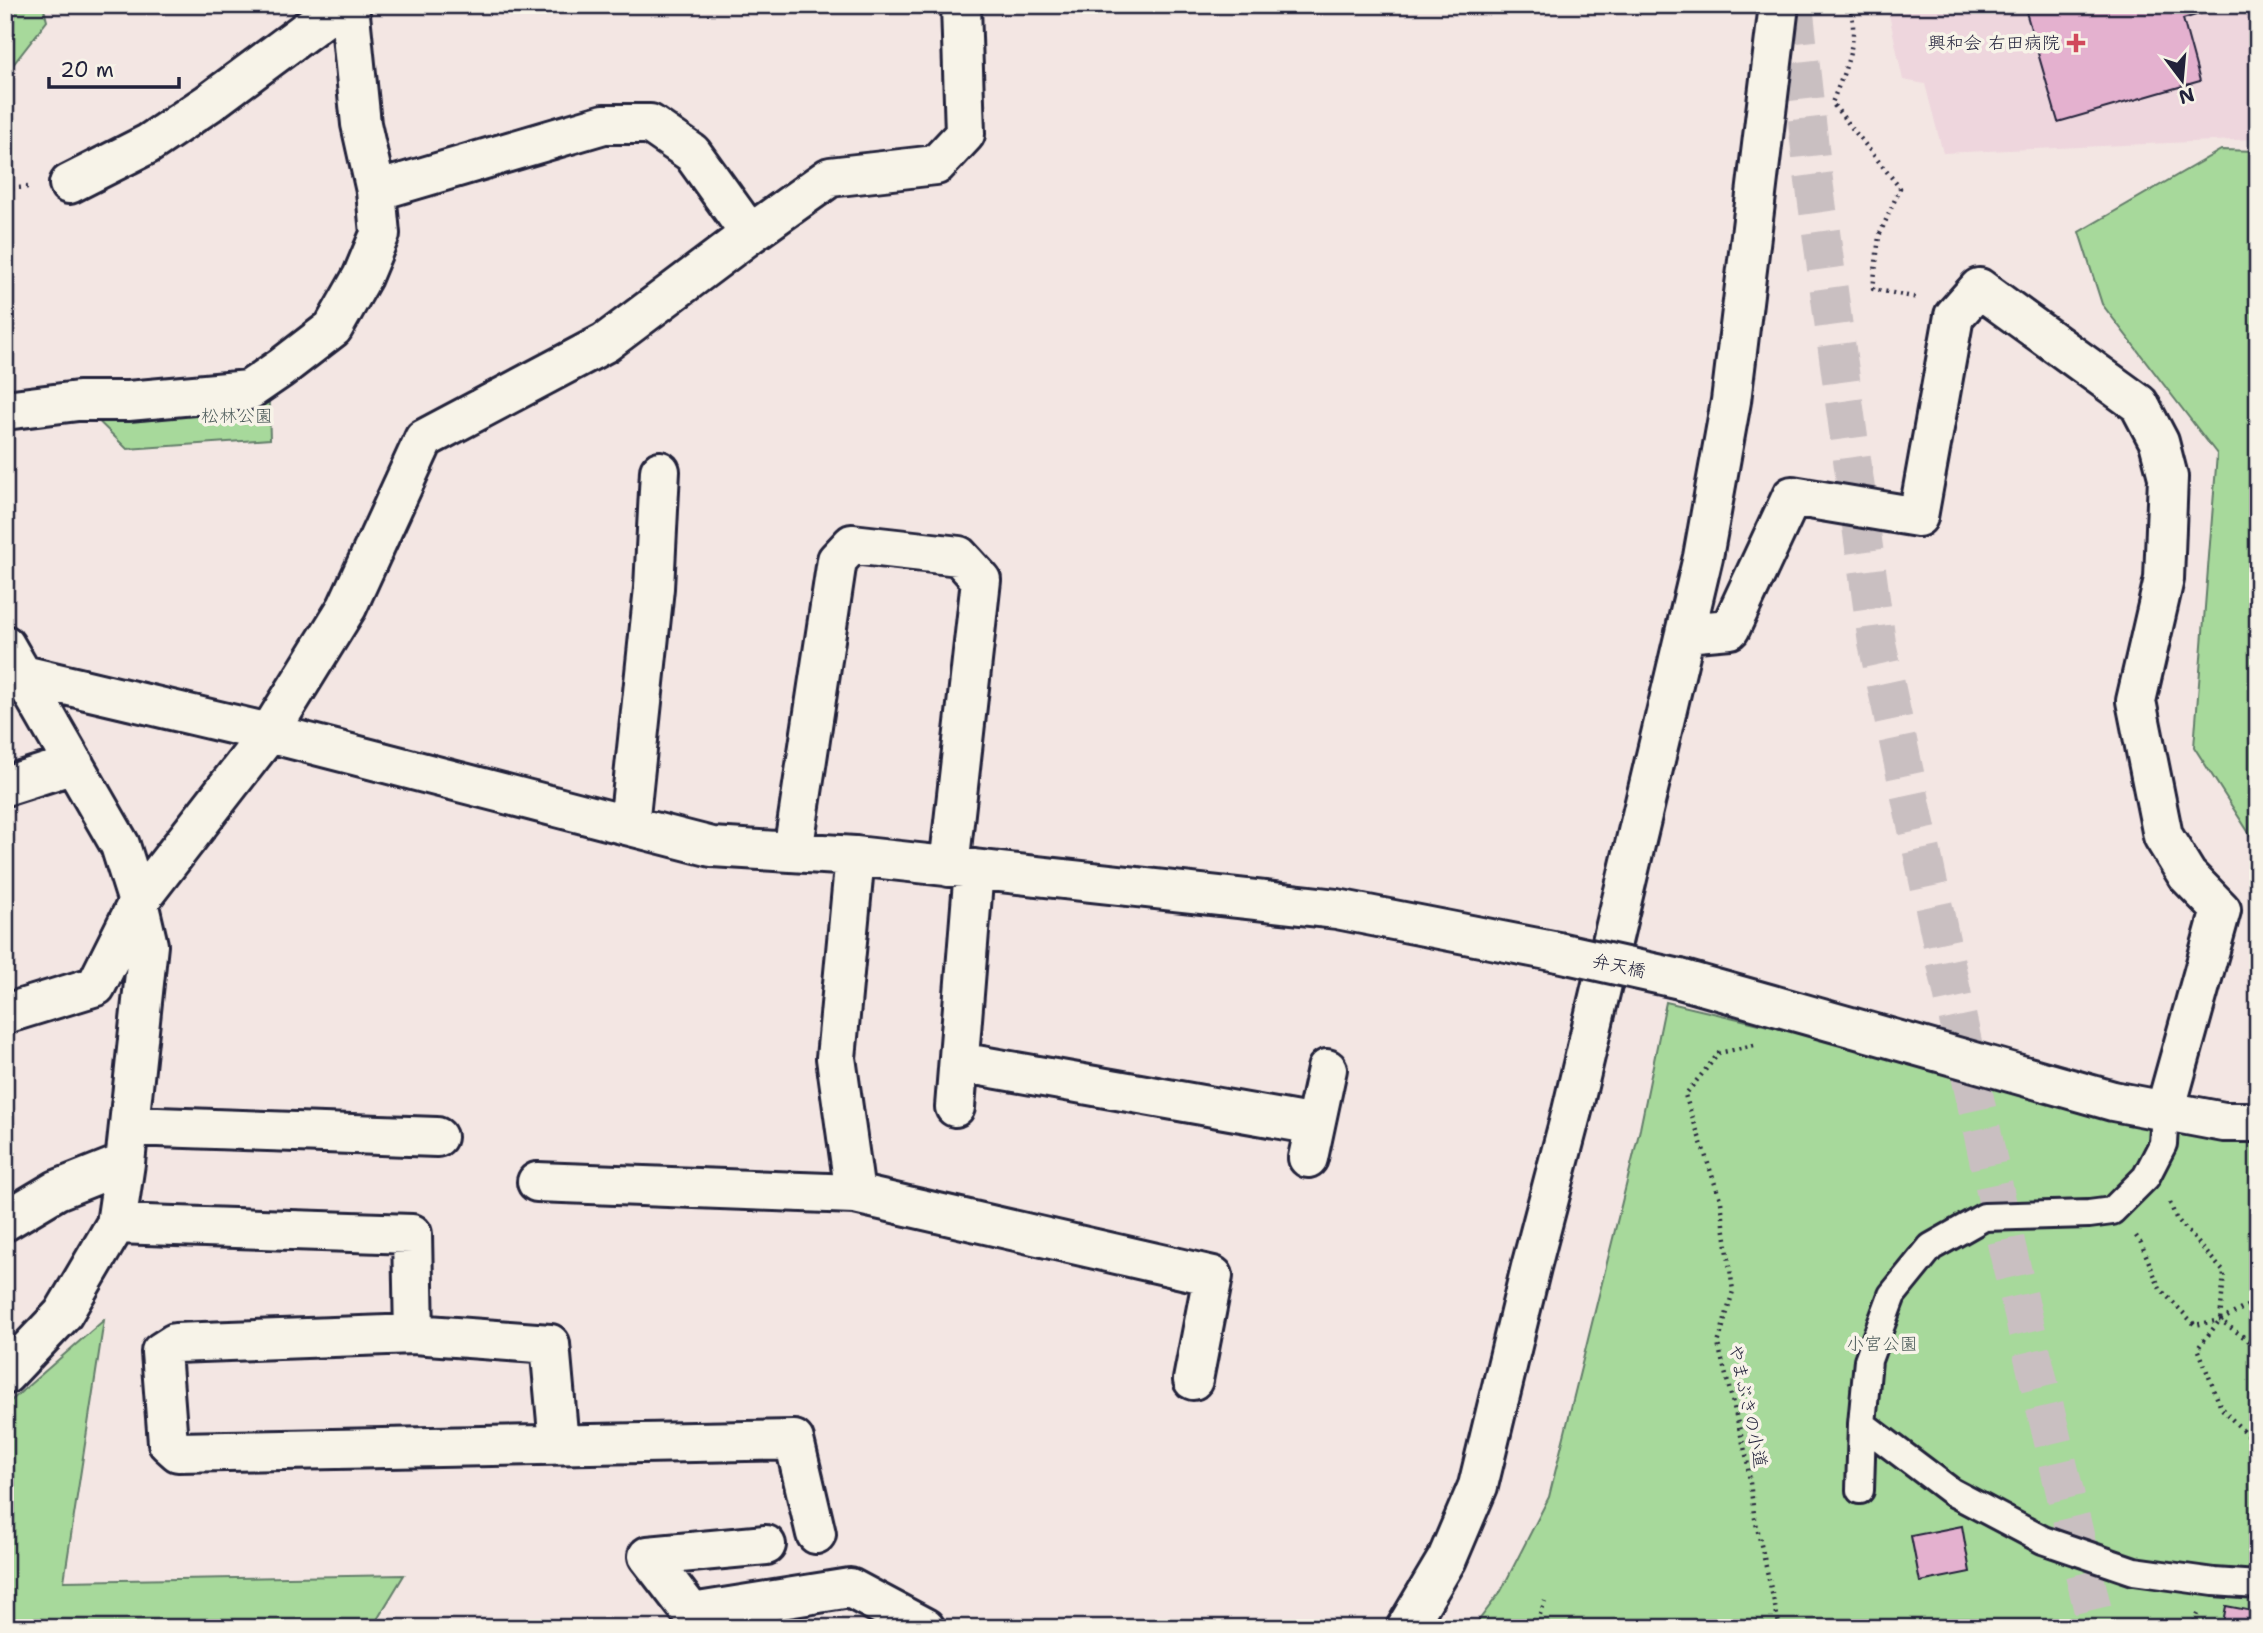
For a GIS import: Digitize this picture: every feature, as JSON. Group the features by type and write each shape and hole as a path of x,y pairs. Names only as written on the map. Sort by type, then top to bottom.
{"street":[{"path":"69,184 148,144 209,103 341,5"},
{"path":"5,410 78,401 128,401 249,390 333,328 362,277 380,234 376,191 361,124 349,5"},
{"path":"5,1014 96,986 138,902 269,733 347,607 424,439 605,343 830,177 936,165 965,134 961,5"},
{"path":"1406,1628 1447,1559 1478,1486 1572,1111 1703,556 1731,401 1779,5"},
{"path":"376,191 604,124 650,124 692,153 750,234"},
{"path":"1685,633 1730,629 1792,496 1918,517 1954,317 1979,288 2139,404 2159,442 2168,477 2164,579 2136,701 2163,836 2187,875 2221,910 2164,1127"},
{"path":"629,825 654,588 660,471"},
{"path":"793,852 837,560 852,544 959,556 981,580 962,868 956,1107"},
{"path":"5,1375 63,1314 116,1224 148,946 121,845 14,660"},
{"name":"弁天橋","path":"14,660 269,733 712,847 855,856 1337,909 1680,979 2113,1101 2164,1127 2258,1122"},
{"path":"5,786 74,764"},
{"path":"855,856 836,1058 855,1194"},
{"path":"959,1062 1311,1141 1327,1069"},
{"path":"129,1126 437,1137"},
{"path":"5,1221 57,1190 125,1163"},
{"path":"537,1182 855,1194 1213,1276 1193,1380"},
{"path":"116,1224 412,1234 414,1334"},
{"path":"559,1444 550,1344 414,1334 175,1343 161,1352 167,1443 178,1452 794,1440 816,1534"},
{"path":"766,1545 648,1556 692,1613 850,1588 925,1628"}],"lane":[{"path":"1860,1490 1861,1424 1868,1360 1892,1295 1931,1247 1984,1217 2112,1211 2146,1177 2164,1127"},
{"path":"1861,1424 1952,1492 2043,1540 2134,1571 2258,1585"}],"path":[{"path":"1849,5 1853,16 1853,40 1847,65 1832,103 1900,188 1879,236 1873,289 1962,306"},
{"name":"やまぶきの小道","path":"1759,1044 1719,1053 1685,1095 1721,1202 1733,1292 1718,1344 1748,1459 1754,1514 1780,1628"},
{"path":"2164,1127 2165,1189 2176,1219 2224,1272 2220,1320 2199,1348 2221,1408 2258,1446"},
{"path":"2112,1211 2124,1220 2141,1243 2160,1289 2195,1325 2220,1320 2258,1300"},
{"path":"2220,1320 2255,1345 2258,1357"},
{"path":"1535,1628 1545,1601"}],"shaded area":[{"name":"興和会 右田病院","path":"1887,5 2258,5 2258,139 1943,153 1925,84 1903,80"}],"green space":[{"path":"5,5 43,5 47,21 5,75"},
{"path":"2221,150 2258,151 2258,847 2194,747 2217,454 2102,304 2079,232"},
{"name":"松林公園","path":"268,377 270,439 127,449 78,401"},
{"name":"小宮公園","path":"1666,1002 2258,1141 2258,1628 1473,1628 1501,1591 1549,1497 1640,1129"},
{"path":"104,1320 64,1581 404,1575 372,1628 5,1628 5,1406"}],"building":[{"path":"2024,5 2229,5 2183,19 2200,81 2058,122"},
{"path":"1962,1526 1970,1572 1920,1582 1911,1536"},
{"path":"2226,1606 2258,1612 2258,1628 2222,1628"}],"tunnel":[{"path":"1794,5 1812,166 1877,643 2007,1247 2097,1628"}],"place":[{"name":"興和会 右田病院","path":"2076,43"}]}
